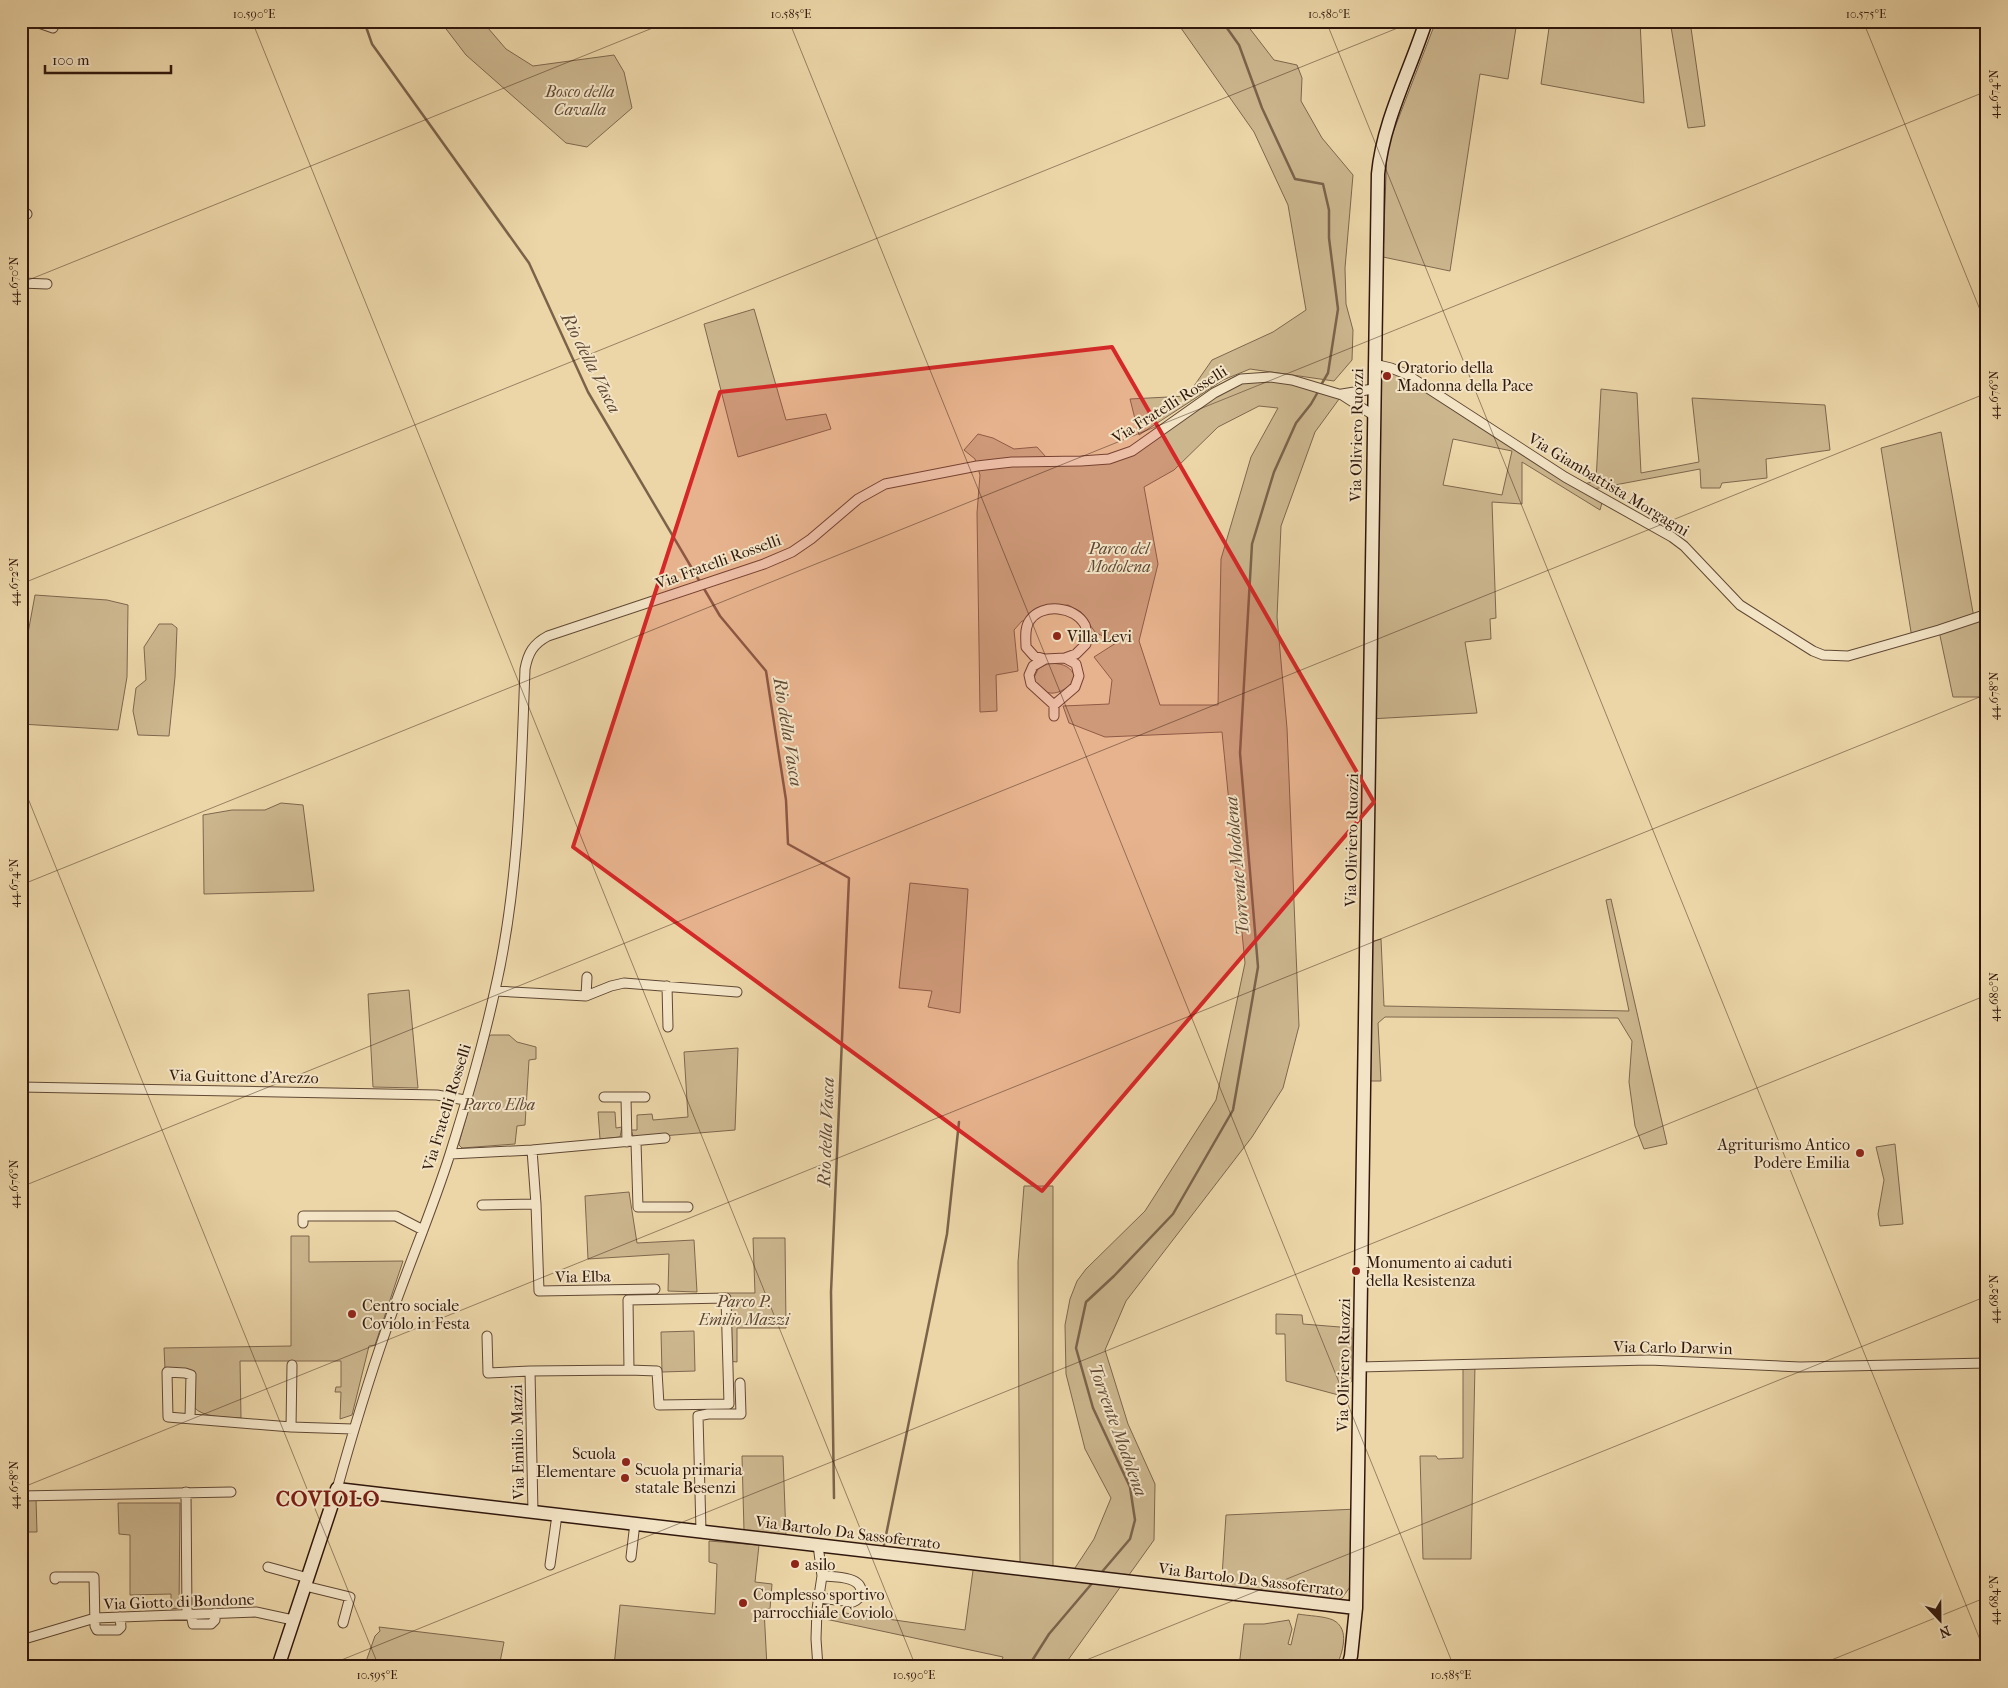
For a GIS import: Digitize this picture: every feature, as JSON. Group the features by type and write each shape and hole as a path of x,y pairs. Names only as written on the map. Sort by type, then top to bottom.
{"street":[{"path":"33,21 52,28"},
{"name":"Via Oliviero Ruozzi","path":"1348,1667 1356,1608 1378,174 1380,155 1426,21"},
{"path":"21,282 47,284"},
{"name":"Via Giambattista Morgagni","path":"1374,364 1406,374 1565,477 1665,532 1684,546 1740,605 1813,651 1823,655 1848,656 1940,630 1987,614"},
{"name":"Via Fratelli Rosselli","path":"278,1667 337,1488 353,1429 386,1330 450,1154 495,992 512,876 521,757 525,669 528,656 539,640 764,564 792,552 811,539 858,499 885,484 977,466 1012,462 1110,459 1132,450 1214,393 1241,379 1263,377 1292,380 1342,394 1373,415"},
{"name":"Via Fratelli Rosselli","path":"1342,394 1374,389"},
{"path":"1060,609 1076,614 1086,626 1086,644 1076,654 1065,658 1045,659 1034,656 1026,648 1025,632 1030,620 1041,611 1060,609"},
{"path":"1054,705 1075,687 1079,676 1076,664 1065,658"},
{"path":"1045,659 1034,666 1029,675 1031,684 1054,705 1054,716"},
{"path":"586,996 587,977"},
{"path":"495,992 586,996 624,983 737,992"},
{"path":"667,986 668,1028"},
{"name":"Via Guittone d'Arezzo","path":"21,1087 438,1095 465,1100"},
{"path":"604,1097 626,1098 645,1096"},
{"path":"626,1098 638,1207 688,1207"},
{"path":"450,1154 532,1150 665,1138"},
{"name":"Via Elba","path":"532,1150 539,1292 655,1289"},
{"path":"482,1205 536,1204"},
{"path":"303,1223 303,1216 396,1216 423,1230"},
{"name":"Via Emilio Mazzi","path":"486,1336 488,1373 657,1371 659,1405 729,1404 726,1298 628,1300 629,1370"},
{"name":"Via Carlo Darwin","path":"1359,1367 1649,1360 1800,1367 1987,1363"},
{"path":"291,1427 292,1365"},
{"path":"190,1418 191,1375 185,1372 167,1372 168,1417 291,1427 353,1429"},
{"name":"Via Emilio Mazzi","path":"530,1372 533,1512"},
{"path":"701,1531 698,1416 708,1414 741,1414 740,1383"},
{"name":"Via Bartolo Da Sassoferrato","path":"337,1488 1356,1608"},
{"path":"186,1492 189,1614"},
{"path":"21,1496 231,1492"},
{"path":"550,1565 557,1515"},
{"path":"631,1557 635,1524"},
{"path":"818,1545 822,1576 817,1609 816,1639 818,1667"},
{"path":"268,1566 350,1598 342,1623"},
{"path":"819,1598 854,1602 860,1597 861,1592 858,1584 852,1580 822,1576"},
{"name":"Via Giotto di Bondone","path":"55,1579 94,1577 95,1618"},
{"name":"Via Giotto di Bondone","path":"21,1640 95,1618 256,1612 294,1620"},
{"path":"95,1618 97,1630 116,1630 121,1627 120,1617"}],"highlighted area":[{"path":"1112,347 1374,802 1042,1191 573,847 720,392"}],"green space":[{"name":"Bosco della Cavalla","path":"440,21 482,21 506,49 533,66 614,55 624,72 632,108 587,147 566,143 466,55"},
{"path":"1176,21 1244,21 1274,60 1297,65 1302,78 1301,101 1322,138 1353,175 1345,268 1346,304 1353,330 1352,360 1334,381 1250,369 1223,380 1139,435 1130,399 1187,396 1212,360 1273,332 1306,310 1288,205 1254,132"},
{"path":"1436,21 1517,21 1508,79 1480,74 1450,271 1383,257 1387,148"},
{"path":"1550,21 1640,21 1644,103 1541,84"},
{"path":"1670,21 1690,21 1705,126 1688,128"},
{"path":"754,309 786,420 826,414 831,429 738,457 704,324"},
{"path":"1386,369 1401,375 1519,451 1580,485 1596,481 1601,389 1637,393 1641,473 1699,462 1692,398 1825,405 1830,450 1766,459 1767,478 1722,483 1720,488 1701,488 1700,469 1588,490 1603,499 1600,510 1522,462 1522,504 1492,502 1496,618 1490,619 1491,639 1465,642 1477,713 1369,719 1381,370","holes":["1453,439 1512,451 1502,495 1443,485"]},
{"name":"Parco del Modolena","path":"1256,377 1342,395 1315,432 1281,526 1277,617 1287,728 1299,1026 1283,1088 1252,1137 1126,1301 1105,1350 1128,1424 1155,1484 1154,1540 1063,1667 999,1667 1003,1657 816,1617 817,1609 965,1630 974,1563 1020,1568 1018,1262 1024,1186 1053,1186 1053,1572 1073,1571 1094,1539 1111,1498 1085,1449 1066,1374 1065,1325 1070,1299 1077,1281 1086,1269 1145,1211 1216,1100 1245,963 1222,732 1105,737 1069,723 1063,706 1109,704 1112,680 1094,657 1116,643 1095,632 1081,612 1068,605 1039,609 1026,621 1022,621 1014,630 1018,671 996,675 997,711 980,712 977,513 980,475 975,459 964,450 978,434 993,438 1014,449 1037,447 1046,457 1062,462 1125,454 1214,393","holes":["1259,406 1278,408 1251,457 1221,559 1218,705 1160,705 1139,641 1158,564 1144,487 1174,470 1218,427"]},
{"path":"1941,432 1974,618 1987,614 1987,697 1953,697 1939,631 1912,638 1881,448"},
{"path":"35,595 107,600 128,605 127,677 118,730 21,724 21,671"},
{"path":"159,624 172,624 177,628 175,677 169,736 138,735 133,711 136,688 146,680 144,647"},
{"path":"1049,663 1060,664 1069,668 1074,674 1073,683 1057,693 1042,690 1033,680 1038,669"},
{"path":"281,803 303,805 314,891 204,894 203,815 232,810 265,810"},
{"path":"910,883 968,889 960,1013 928,1007 932,991 899,988"},
{"path":"1611,899 1667,1144 1644,1149 1635,1126 1629,1082 1632,1041 1618,1018 1385,1017 1378,1023 1381,1081 1369,1081 1370,942 1381,939 1384,1006 1629,1011 1606,900"},
{"path":"409,990 418,1088 373,1087 368,994"},
{"name":"Parco Elba","path":"509,1035 517,1042 536,1047 536,1059 529,1060 525,1125 517,1126 515,1144 462,1148 459,1143 489,1036"},
{"path":"738,1048 735,1130 638,1138 633,1136 631,1130 637,1130 637,1115 652,1114 653,1120 688,1117 684,1052"},
{"path":"598,1112 615,1112 616,1128 622,1127 620,1137 600,1139"},
{"path":"1895,1144 1903,1224 1880,1226 1878,1214 1884,1180 1876,1147"},
{"path":"629,1192 637,1243 694,1240 697,1292 668,1291 669,1254 588,1259 585,1196"},
{"path":"291,1236 309,1236 309,1262 403,1261 375,1345 369,1346 352,1415 340,1419 341,1392 335,1392 336,1387 341,1387 341,1361 240,1361 241,1418 209,1415 198,1411 194,1407 195,1373 186,1369 165,1369 164,1348 291,1346"},
{"name":"Parco P. Emilio Mazzi","path":"753,1238 785,1238 786,1328 737,1328 737,1362 728,1361 727,1293 755,1293"},
{"path":"1276,1314 1302,1315 1303,1324 1352,1328 1352,1381 1346,1384 1346,1397 1286,1381 1285,1334 1276,1334"},
{"path":"694,1331 695,1371 662,1372 661,1332"},
{"path":"1463,1364 1475,1364 1471,1559 1423,1559 1420,1456 1436,1456 1438,1459 1463,1458"},
{"path":"742,1456 783,1456 786,1536 744,1531"},
{"path":"21,1499 36,1499 37,1532 21,1532"},
{"path":"118,1503 180,1503 179,1608 171,1609 171,1594 130,1595 130,1535 119,1534"},
{"path":"1357,1509 1350,1587 1342,1598 1333,1602 1221,1592 1226,1515"},
{"name":"Complesso sportivo parrocchiale Coviolo","path":"709,1541 759,1545 755,1582 772,1584 770,1609 764,1609 767,1667 614,1667 620,1605 715,1614 717,1564 709,1562"},
{"path":"1298,1614 1325,1618 1339,1624 1342,1629 1343,1642 1341,1655 1336,1667 1239,1667 1244,1624 1264,1624 1289,1620 1292,1629 1288,1644 1291,1645"},
{"path":"379,1627 504,1642 499,1667 364,1667 375,1636 380,1631"}],"waterway":[{"name":"Rio della Vasca","path":"364,21 372,44 529,263 588,392 700,582"},
{"name":"Torrente Modolena","path":"1222,21 1239,45 1262,108 1295,179 1323,184 1329,210 1329,238 1338,309 1328,373 1321,385"},
{"name":"Torrente Modolena","path":"1101,1573 1130,1539 1135,1520 1130,1487 1093,1408 1076,1348 1086,1302 1114,1276 1173,1214 1233,1110 1258,967 1240,753 1252,544 1274,472 1296,423 1319,390"},
{"name":"Rio della Vasca","path":"703,587 720,616 766,671 786,800 788,844 849,878 831,1292 834,1498"},
{"path":"884,1545 947,1234 959,1122"},
{"name":"Torrente Modolena","path":"1028,1667 1049,1634 1094,1581"}],"place":[{"name":"Oratorio della Madonna della Pace","path":"1387,376"},
{"name":"Villa Levi","path":"1057,636"},
{"name":"Agriturismo Antico Podere Emilia","path":"1860,1153"},
{"name":"Monumento ai caduti della Resistenza","path":"1356,1271"},
{"name":"Centro sociale Coviolo in Festa","path":"352,1314"},
{"name":"Scuola Elementare","path":"626,1462"},
{"name":"Scuola primaria statale Besenzi","path":"625,1478"},
{"name":"asilo","path":"795,1564"},
{"name":"Complesso sportivo parrocchiale Coviolo","path":"743,1603"}],"district":[{"name":"COVIOLO","path":"328,1499"}]}
